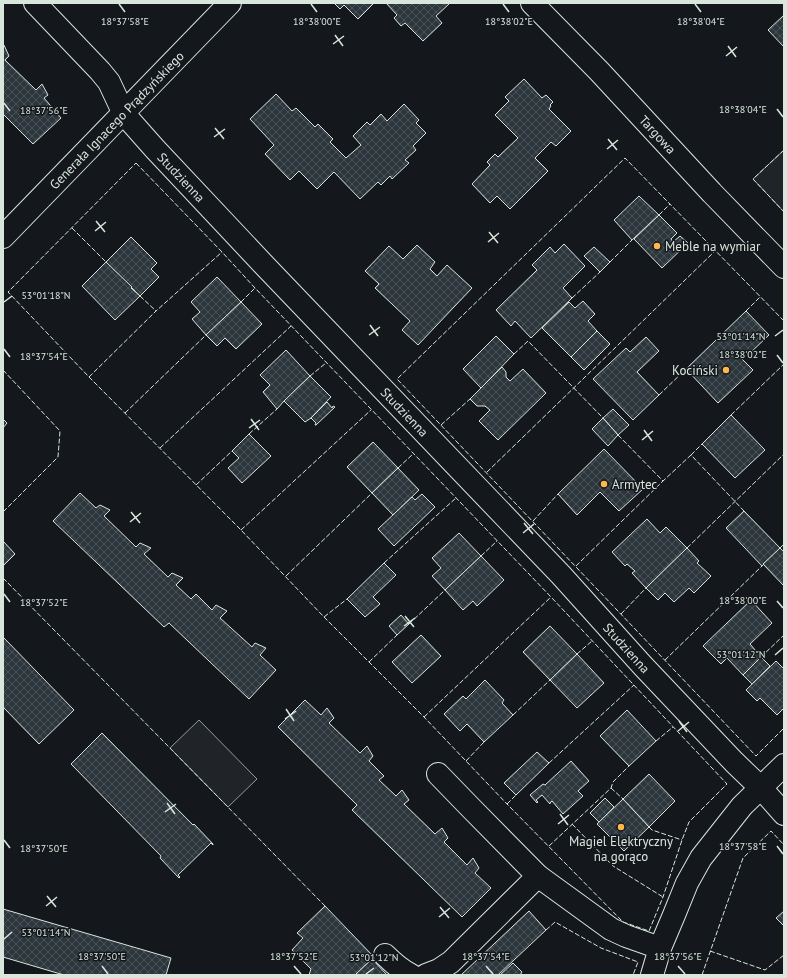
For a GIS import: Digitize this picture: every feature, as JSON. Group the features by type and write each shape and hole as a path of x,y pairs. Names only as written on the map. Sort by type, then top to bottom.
{"street":[{"name":"Studzienna","path":"35,3 100,71 109,82 124,114 155,149 556,570 643,666 734,762 761,788 784,814"},
{"name":"Generała Ignacego Prądzyńskiego","path":"3,237 124,114 230,3"},
{"name":"Targowa","path":"532,3 599,71 712,193 784,267"},
{"path":"652,975 660,948 687,883 701,858 742,806 784,765"},
{"path":"438,774 538,876 611,929 660,948"},
{"path":"426,975 439,970 451,962 538,876"},
{"path":"385,955 411,975"}],"shaded area":[{"path":"784,150 784,212 753,179"},
{"path":"199,720 257,779 228,807 170,748"}],"building":[{"path":"334,3 374,3 358,19 344,5 340,9"},
{"path":"386,3 449,4 436,16 442,23 423,41 405,23 401,26 394,18 397,15"},
{"path":"784,15 784,47 768,30"},
{"path":"4,45 9,56 5,60 36,90 42,84 48,95 44,98 61,118 33,144 3,114"},
{"path":"524,79 542,98 546,95 553,102 549,109 571,131 556,146 551,142 535,158 548,171 510,209 497,196 490,203 472,184 490,165 487,162 495,154 498,157 518,138 495,115 509,101 505,97"},
{"path":"276,94 292,111 296,108 315,127 318,124 333,139 330,142 346,158 361,145 353,136 367,122 370,125 381,114 387,121 404,104 419,120 416,123 426,133 413,146 416,150 405,160 409,163 392,179 390,176 381,185 378,182 360,199 334,172 317,189 299,171 290,180 265,154 274,145 250,119"},
{"path":"639,196 659,215 632,240 614,220"},
{"path":"659,215 677,233 671,239 673,242 680,236 688,243 662,268 634,239"},
{"path":"131,237 157,263 151,269 159,277 140,296 106,262"},
{"path":"564,244 585,266 563,288 572,298 531,338 515,321 511,326 496,310 537,270 532,265 550,247 555,253"},
{"path":"417,245 435,262 430,269 437,276 447,265 472,288 418,345 402,330 410,321 375,288 379,284 365,271 389,246 403,259"},
{"path":"594,247 610,262 600,272 584,256"},
{"path":"106,262 140,296 115,320 82,286"},
{"path":"217,277 241,302 206,335 192,319 200,312 191,302"},
{"path":"583,301 595,314 588,321 597,331 571,357 542,328 569,302 575,308"},
{"path":"241,302 262,324 236,349 225,338 217,346 206,335"},
{"path":"746,311 769,335 748,355 744,351 739,356 753,370 718,403 686,369"},
{"path":"597,331 610,344 584,370 571,357"},
{"path":"496,336 514,354 481,388 463,369"},
{"path":"646,337 659,351 637,372 659,395 633,420 593,379 626,348 630,352"},
{"path":"286,350 310,376 277,409 263,392 270,385 260,375"},
{"path":"502,367 506,372 506,377 510,381 523,369 546,393 498,440 479,421 490,410 485,406 477,406 470,399"},
{"path":"310,376 331,397 311,418 305,422 284,401"},
{"path":"327,402 332,408 333,406 335,407 315,425 316,423 311,418"},
{"path":"613,409 629,425 618,435 603,418"},
{"path":"731,415 765,450 735,478 702,444"},
{"path":"603,418 618,435 608,446 592,429"},
{"path":"3,419 7,423 3,428"},
{"path":"249,434 271,456 242,483 228,468 239,458 232,451"},
{"path":"373,442 398,468 372,493 347,467"},
{"path":"604,449 643,489 619,511 600,492 577,515 558,494"},
{"path":"398,468 419,490 393,515 372,493"},
{"path":"80,493 96,508 100,505 110,510 104,516 136,547 140,543 151,548 144,554 168,577 172,573 183,578 176,585 191,599 196,594 212,610 216,605 227,611 220,618 252,647 255,643 266,648 260,655 276,670 249,699 169,623 164,627 53,521"},
{"path":"422,494 435,507 394,546 378,529 412,497 415,500"},
{"path":"744,511 780,548 762,566 726,528"},
{"path":"647,519 660,533 666,527 687,548 646,588 632,573 635,571 627,564 625,566 612,552"},
{"path":"459,533 481,556 445,590 432,576 441,568 432,558"},
{"path":"3,541 15,554 3,566"},
{"path":"687,548 699,561 697,563 711,576 694,593 689,588 674,602 665,593 658,600 646,588"},
{"path":"780,548 784,552 784,586 763,564"},
{"path":"481,556 504,580 477,606 473,601 463,610 445,590"},
{"path":"384,563 396,575 373,597 380,604 365,617 347,599"},
{"path":"751,600 772,623 750,644 761,657 743,675 727,658 721,664 703,646"},
{"path":"401,615 409,624 397,635 389,626"},
{"path":"550,626 577,654 550,680 523,652"},
{"path":"421,635 441,656 412,683 392,662"},
{"path":"3,637 74,710 39,744 3,707"},
{"path":"577,654 604,683 577,708 550,680"},
{"path":"761,657 770,666 752,684 743,675"},
{"path":"776,661 784,669 784,708 777,715 760,698 757,701 746,690"},
{"path":"485,680 504,700 502,703 513,715 484,742 467,724 460,731 444,714 463,696 466,699"},
{"path":"305,700 321,715 327,708 334,718 329,723 360,753 367,746 373,756 369,761 384,776 379,780 396,796 402,790 409,800 404,804 435,834 442,828 448,838 444,842 467,865 473,858 479,868 475,873 491,888 462,917 352,810 357,805 278,727"},
{"path":"627,710 656,741 629,766 600,736"},
{"path":"102,733 213,844 211,843 178,875 180,877 179,878 160,858 161,856 71,764"},
{"path":"537,752 549,763 516,795 504,783"},
{"path":"571,761 589,781 578,791 583,796 563,814 552,801 550,804 542,795 536,800 538,802 537,803 530,795 543,784 545,785"},
{"path":"649,774 675,801 649,827 623,799"},
{"path":"605,798 614,807 599,822 590,813"},
{"path":"623,799 649,827 624,851 597,824"},
{"path":"325,906 374,957 355,975 309,975 311,969 292,950 303,938 297,933"},
{"path":"3,909 171,958 166,975 64,975 3,957"},
{"path":"529,911 546,930 498,975 461,975"},
{"path":"784,911 784,926 776,918"},
{"path":"372,959 387,975 355,975"},
{"path":"513,963 522,972 520,975 500,975"}],"fence":[{"path":"784,150 753,179 784,212"},
{"path":"784,321 625,158 397,379 756,756 784,728"},
{"path":"136,163 551,597 727,784 689,822 663,897 649,931 623,922 424,717 324,617 241,530 89,377 8,292 136,163"},
{"path":"659,215 670,204"},
{"path":"72,228 106,262"},
{"path":"610,262 632,240"},
{"path":"487,472 715,251"},
{"path":"89,377 156,311 222,252"},
{"path":"572,298 600,272"},
{"path":"241,302 255,288"},
{"path":"140,296 156,311"},
{"path":"746,311 760,297"},
{"path":"160,448 291,326"},
{"path":"125,413 206,335"},
{"path":"514,354 528,341 603,418"},
{"path":"310,376 326,363"},
{"path":"731,415 784,364"},
{"path":"659,395 686,369"},
{"path":"3,370 60,431 58,457 3,512"},
{"path":"441,425 470,399"},
{"path":"249,434 277,409"},
{"path":"241,530 371,410"},
{"path":"618,435 663,481 691,455 744,511"},
{"path":"691,455 702,444"},
{"path":"196,485 232,451"},
{"path":"398,468 413,454"},
{"path":"687,548 784,454"},
{"path":"576,566 663,481"},
{"path":"286,576 372,493"},
{"path":"533,521 558,494"},
{"path":"384,563 456,498"},
{"path":"481,556 497,541"},
{"path":"780,548 784,544"},
{"path":"665,660 762,566"},
{"path":"3,578 325,906"},
{"path":"621,614 646,588"},
{"path":"409,624 445,590"},
{"path":"424,717 551,597"},
{"path":"324,617 347,599"},
{"path":"369,662 397,635"},
{"path":"761,657 784,635"},
{"path":"577,654 592,641"},
{"path":"513,715 550,680"},
{"path":"549,763 634,685"},
{"path":"656,741 673,727"},
{"path":"466,761 484,742"},
{"path":"549,846 611,788 613,782 629,766"},
{"path":"611,788 623,799"},
{"path":"507,804 516,795"},
{"path":"572,824 613,866 663,897"},
{"path":"649,827 652,830 682,840"},
{"path":"702,975 743,858 771,831 784,845"},
{"path":"546,930 555,922 601,948 638,962 633,975"},
{"path":"710,951 765,970 784,955"}],"place":[{"name":"Meble na wymiar","path":"657,246"},
{"name":"Kociński","path":"726,370"},
{"name":"Armytec","path":"604,484"},
{"name":"Magiel Elektryczny na gorąco","path":"621,827"}]}
